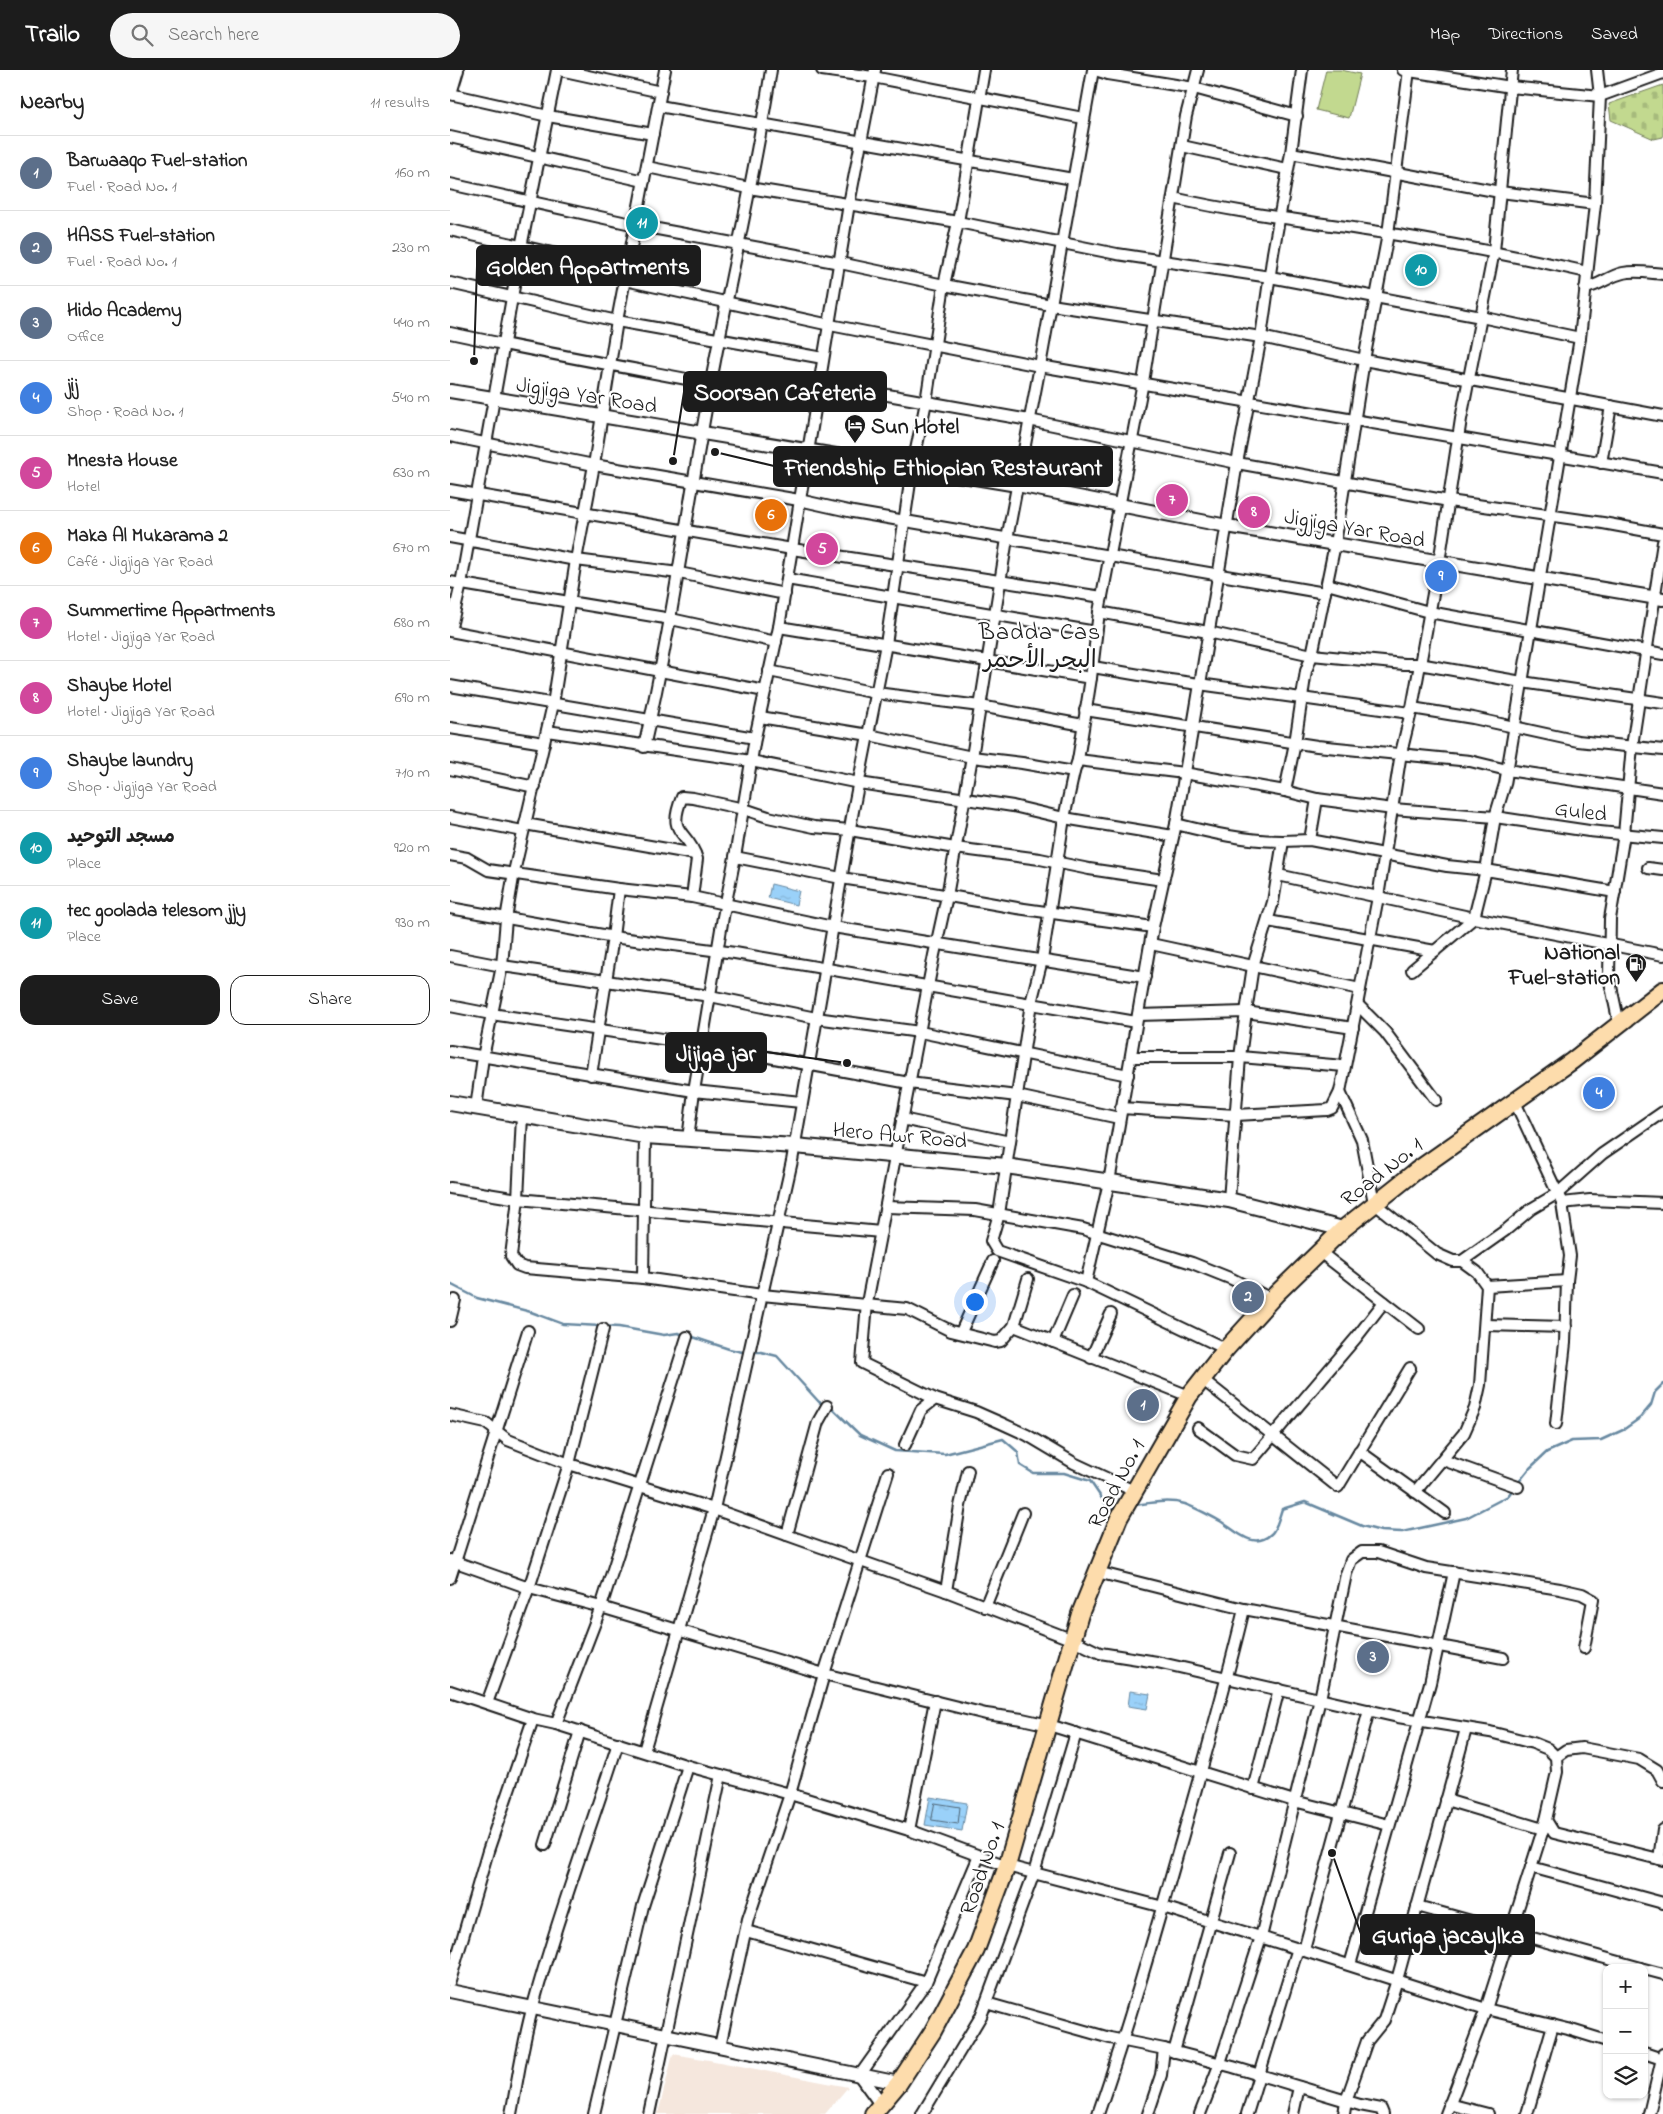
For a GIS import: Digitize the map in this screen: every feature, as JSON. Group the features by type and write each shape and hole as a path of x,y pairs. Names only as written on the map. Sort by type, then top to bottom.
{"highway":[{"name":"Road No. 1","path":"877,2109 899,2082 933,2031 976,1950 1006,1866 1049,1725 1080,1614 1119,1518 1189,1396 1226,1349 1271,1299 1343,1229 1416,1171 1515,1102 1663,990"}],"main road":[{"path":"450,90 453,72"},
{"name":"Hero Awr Road","path":"450,1103 646,1136 795,1146 1006,1166 1229,1200 1343,1229"}],"street":[{"path":"661,92 558,70 521,248 478,496 450,631 765,691"},
{"path":"476,1108 483,1056 502,966 506,918 514,872 553,704 617,321 660,106 665,70"},
{"path":"644,747 671,619 692,481 710,382 763,125 771,70"},
{"path":"822,70 874,73 978,98 1083,118"},
{"path":"644,1751 714,1509 795,1146 807,1065 886,644 912,469 926,402 944,285 958,222 984,70"},
{"path":"1134,1491 1074,1463 1027,1435 976,1412 935,1399 862,1363 867,1303 947,896 972,757 1007,539 1063,243 1083,118 1094,70 1194,88 1297,116"},
{"path":"1198,70 1186,116 1143,382 1099,612 1093,667 1078,760 1064,818 1051,912 1042,960 1031,1003 999,1214 992,1241 997,1251 1086,1282 1226,1349"},
{"path":"1086,1282 1109,1182 1153,927 1176,824 1237,463 1261,337 1297,116 1302,70"},
{"path":"1285,791 1295,743 1306,671 1312,655 1335,544 1364,360 1388,234 1407,70 1511,87 1600,96 1663,73"},
{"path":"450,1006 491,1014 703,1045 909,1083 1017,1096 1120,1113 1236,1115 1327,1110 1332,1108 1340,1092 1358,1005 1378,897 1401,753 1411,710 1449,501 1458,439 1494,251 1512,70"},
{"path":"1412,970 1474,918 1507,770 1580,338 1595,204 1600,96 1597,70"},
{"path":"688,1139 694,1091 725,903 744,809 755,738 779,627 849,204 874,73"},
{"path":"450,94 548,116 653,134"},
{"path":"660,106 1073,179"},
{"path":"450,137 644,181"},
{"path":"1182,146 1287,169"},
{"path":"1291,152 1500,192 1595,204"},
{"path":"647,167 749,188 958,222 1162,261 1270,277 1580,338"},
{"path":"450,184 636,225 738,243 944,285 1153,321 1261,337 1364,360 1663,416"},
{"path":"1173,198 1280,219 1494,251 1587,272"},
{"path":"450,230 726,302 830,325 936,344 1040,366 1143,382 1458,439 1663,473"},
{"path":"1586,288 1593,287 1621,273 1635,271 1663,274"},
{"path":"450,282 617,321 824,358"},
{"path":"450,333 610,366 710,382 815,404"},
{"path":"820,383 1029,420 1237,463 1449,501 1603,523 1663,534"},
{"name":"Jigjiga Yar Road","path":"450,391 808,452 1017,485 1227,526 1659,598"},
{"path":"1601,463 1611,406"},
{"path":"450,436 594,465 799,500 854,512 1007,539 1218,574 1326,588 1429,612 1663,654"},
{"path":"450,490 792,549 1102,597"},
{"path":"450,537 576,560 679,573 784,594"},
{"path":"1619,1024 1609,977 1609,943 1624,834 1632,746 1646,651 1659,598 1663,542"},
{"path":"787,579 1096,632"},
{"path":"450,582 671,619 776,642"},
{"path":"1099,612 1208,632 1312,655 1419,664 1522,682 1663,703"},
{"path":"779,627 1091,678"},
{"path":"1093,667 1302,698 1473,718 1578,741 1663,750"},
{"path":"770,671 876,693 980,706 1083,725"},
{"path":"450,686 755,738"},
{"path":"1085,710 1119,717 1193,726 1295,743 1470,761 1507,770 1663,793"},
{"path":"760,717 869,735 972,757 1074,772"},
{"path":"450,728 544,743"},
{"path":"547,732 751,761 859,783 1013,806 1064,818 1173,836"},
{"name":"Guled","path":"1078,760 1184,773 1285,791 1317,799 1495,817 1589,831 1663,838"},
{"path":"450,769 534,787"},
{"path":"692,897 697,860 695,854 678,830 675,819 682,797 744,809 796,823 955,848 1040,859 1162,880"},
{"path":"1310,840 1317,799"},
{"path":"450,817 695,854"},
{"path":"1176,824 1251,840 1310,840 1447,866 1486,870 1615,892"},
{"path":"1229,1200 1240,1057 1246,1012 1253,966 1268,920 1283,841"},
{"path":"450,855 467,858 488,870 514,872 619,889 692,897 833,927 1144,978"},
{"path":"735,857 841,878 887,884 1017,908 1153,927"},
{"path":"1648,868 1663,870"},
{"path":"1278,875 1474,918 1663,954"},
{"path":"590,1075 599,1029 619,889"},
{"path":"450,908 613,937 718,950 928,987 1137,1018 1246,1012 1352,1028"},
{"path":"1268,920 1435,951"},
{"path":"1151,944 1360,990"},
{"path":"450,956 502,966 710,996 816,1018 920,1032 1128,1075"},
{"path":"1358,1005 1385,1032 1436,1100"},
{"path":"450,1051 694,1091 802,1102"},
{"path":"1131,1056 1240,1057 1344,1066"},
{"path":"1340,1092 1362,1140 1374,1203 1436,1254 1453,1261 1462,1260 1506,1230 1531,1209 1560,1198 1663,1203"},
{"path":"1515,1102 1560,1198 1570,1256 1567,1281 1566,1327 1556,1424"},
{"path":"1560,1198 1602,1154 1663,1112"},
{"path":"522,1116 518,1199 511,1256 516,1265 525,1268 643,1278 762,1295 907,1308 951,1331 995,1342 1001,1341 1014,1326 1028,1279"},
{"path":"902,1119 1010,1142"},
{"path":"643,1278 646,1136"},
{"path":"450,1188 518,1199 881,1232"},
{"path":"886,1207 975,1210 1083,1229 1147,1247 1192,1263 1232,1279 1271,1299"},
{"path":"1320,1252 1418,1329"},
{"path":"1415,1492 1464,1433 1475,1408 1480,1385 1486,1325 1487,1286 1477,1272 1462,1260"},
{"path":"961,1332 993,1261"},
{"path":"1487,1286 1567,1281"},
{"path":"1053,1342 1073,1295"},
{"path":"450,1320 455,1300"},
{"path":"1198,1428 1235,1455 1245,1459 1252,1459 1356,1338 1384,1302"},
{"path":"1091,1358 1111,1314"},
{"path":"1486,1325 1566,1327"},
{"path":"1014,1326 1189,1396"},
{"path":"487,1703 529,1588 569,1464 603,1329"},
{"path":"450,1578 453,1562 497,1432 528,1331"},
{"path":"556,1724 601,1607 687,1337"},
{"path":"1202,1379 1338,1487 1410,1368"},
{"path":"905,1446 921,1410 935,1399"},
{"path":"787,1535 818,1422 827,1406"},
{"path":"450,1415 486,1423 508,1440 569,1464 714,1509 985,1606 1073,1640 1100,1653 1158,1662 1419,1721 1490,1732 1533,1743 1548,1749 1556,1757 1557,1772 1544,1825 1486,2009 1447,2109 1488,2114"},
{"path":"1359,1451 1445,1513"},
{"path":"1443,1460 1518,1487"},
{"path":"946,1592 960,1506 968,1471"},
{"path":"720,2046 746,1931 790,1794 824,1674 888,1473"},
{"path":"985,1606 1023,1513"},
{"path":"1200,2114 1220,2063 1261,1937 1320,1699 1346,1574 1351,1560 1362,1552 1378,1552 1426,1568 1560,1588 1582,1594 1593,1600 1584,1648"},
{"path":"453,1562 529,1588 601,1607 824,1674 986,1714 1049,1725 1253,1789 1389,1825"},
{"path":"1098,1572 1244,1609 1503,1658"},
{"path":"1350,1965 1435,1666 1454,1572"},
{"path":"1098,2114 1123,2041 1162,1907 1228,1677 1244,1609"},
{"path":"1253,1789 1279,1690"},
{"path":"450,1691 533,1719 580,1731 688,1766 909,1830 1006,1866 1162,1907 1301,1949 1486,2009 1603,2040"},
{"path":"909,1830 935,1701"},
{"path":"1247,2114 1258,2074 1301,1949 1369,1710"},
{"path":"450,1982 488,1851 533,1719"},
{"path":"1344,2114 1346,2101 1367,2041 1384,2020 1397,1980 1466,1729"},
{"path":"546,1844 580,1731"},
{"path":"922,2114 981,2016 1034,1873 1076,1733"},
{"path":"512,2114 532,2008 569,1887 590,1833 618,1743"},
{"path":"1556,1757 1566,1750 1582,1748 1639,1759 1657,1770 1663,1781"},
{"path":"594,2114 643,1906 688,1766"},
{"path":"650,2114 721,1775"},
{"path":"1446,1800 1544,1825 1554,1833 1661,1859 1663,1830"},
{"path":"1148,2114 1211,1922 1230,1853"},
{"path":"860,2074 926,1982 979,1856"},
{"path":"1531,1868 1663,1903"},
{"path":"1417,1906 1628,1964"},
{"path":"746,1931 926,1982"},
{"path":"1648,1970 1663,1974"},
{"path":"450,1992 899,2082"},
{"path":"986,2003 1123,2041 1220,2063 1346,2101 1380,2109 1383,2114"},
{"path":"1527,2114 1553,2026"},
{"path":"1648,2054 1662,2056 1649,2114"},
{"path":"860,2074 877,2109"},
{"path":"1292,2114 1299,2086"}],"shaded area":[{"path":"673,2054 848,2087 825,2114 658,2114"}],"green space":[{"path":"1326,70 1341,70 1360,74 1349,118 1316,110"},
{"path":"1663,85 1663,137 1654,139 1611,120 1609,104"}],"water":[{"path":"771,884 799,891 796,905 768,898"},
{"path":"1130,1691 1150,1694 1147,1709 1128,1706"},
{"path":"930,1797 967,1803 962,1831 925,1825"}],"waterway":[{"path":"450,1284 477,1298 531,1312 563,1324 619,1327 664,1335 678,1333 685,1335"},
{"path":"690,1336 747,1353"},
{"path":"752,1352 777,1356 819,1402 826,1405"},
{"path":"1518,1483 1547,1452 1572,1441 1601,1440 1623,1430 1640,1418 1651,1405 1655,1392 1663,1384"},
{"path":"831,1407 860,1435 895,1451 945,1454 1003,1439 1018,1452 1020,1465 1033,1473 1064,1473 1090,1481 1107,1506 1110,1508 1118,1507"},
{"path":"1134,1505 1153,1502 1185,1504 1220,1521 1244,1537 1258,1540 1264,1539 1273,1532 1282,1509 1305,1502 1362,1526 1381,1531 1402,1532 1466,1518 1508,1496 1513,1489"}],"place":[{"name":"tec goolada telesom jjy","path":"642,223"},
{"name":"مسجد التوحيد","path":"1421,270"},
{"name":"Golden Appartments","path":"474,361"},
{"name":"Sun Hotel","path":"855,444"},
{"name":"Friendship Ethiopian Restaurant","path":"715,452"},
{"name":"Soorsan Cafeteria","path":"673,461"},
{"name":"Summertime Appartments","path":"1172,500"},
{"name":"Shaybe Hotel","path":"1254,512"},
{"name":"Maka Al Mukarama 2","path":"771,515"},
{"name":"Mnesta House","path":"822,549"},
{"name":"Shaybe laundry","path":"1441,576"},
{"name":"National Fuel-station","path":"1636,983"},
{"name":"Jijiga jar","path":"847,1063"},
{"name":"jij","path":"1599,1093"},
{"name":"HASS Fuel-station","path":"1248,1297"},
{"name":"Barwaaqo Fuel-station","path":"1143,1405"},
{"name":"Hido Academy","path":"1373,1657"},
{"name":"Guriga jacaylka","path":"1332,1853"}],"district":[{"name":"Badda Cas البحر الأحمر","path":"1040,645"}]}
